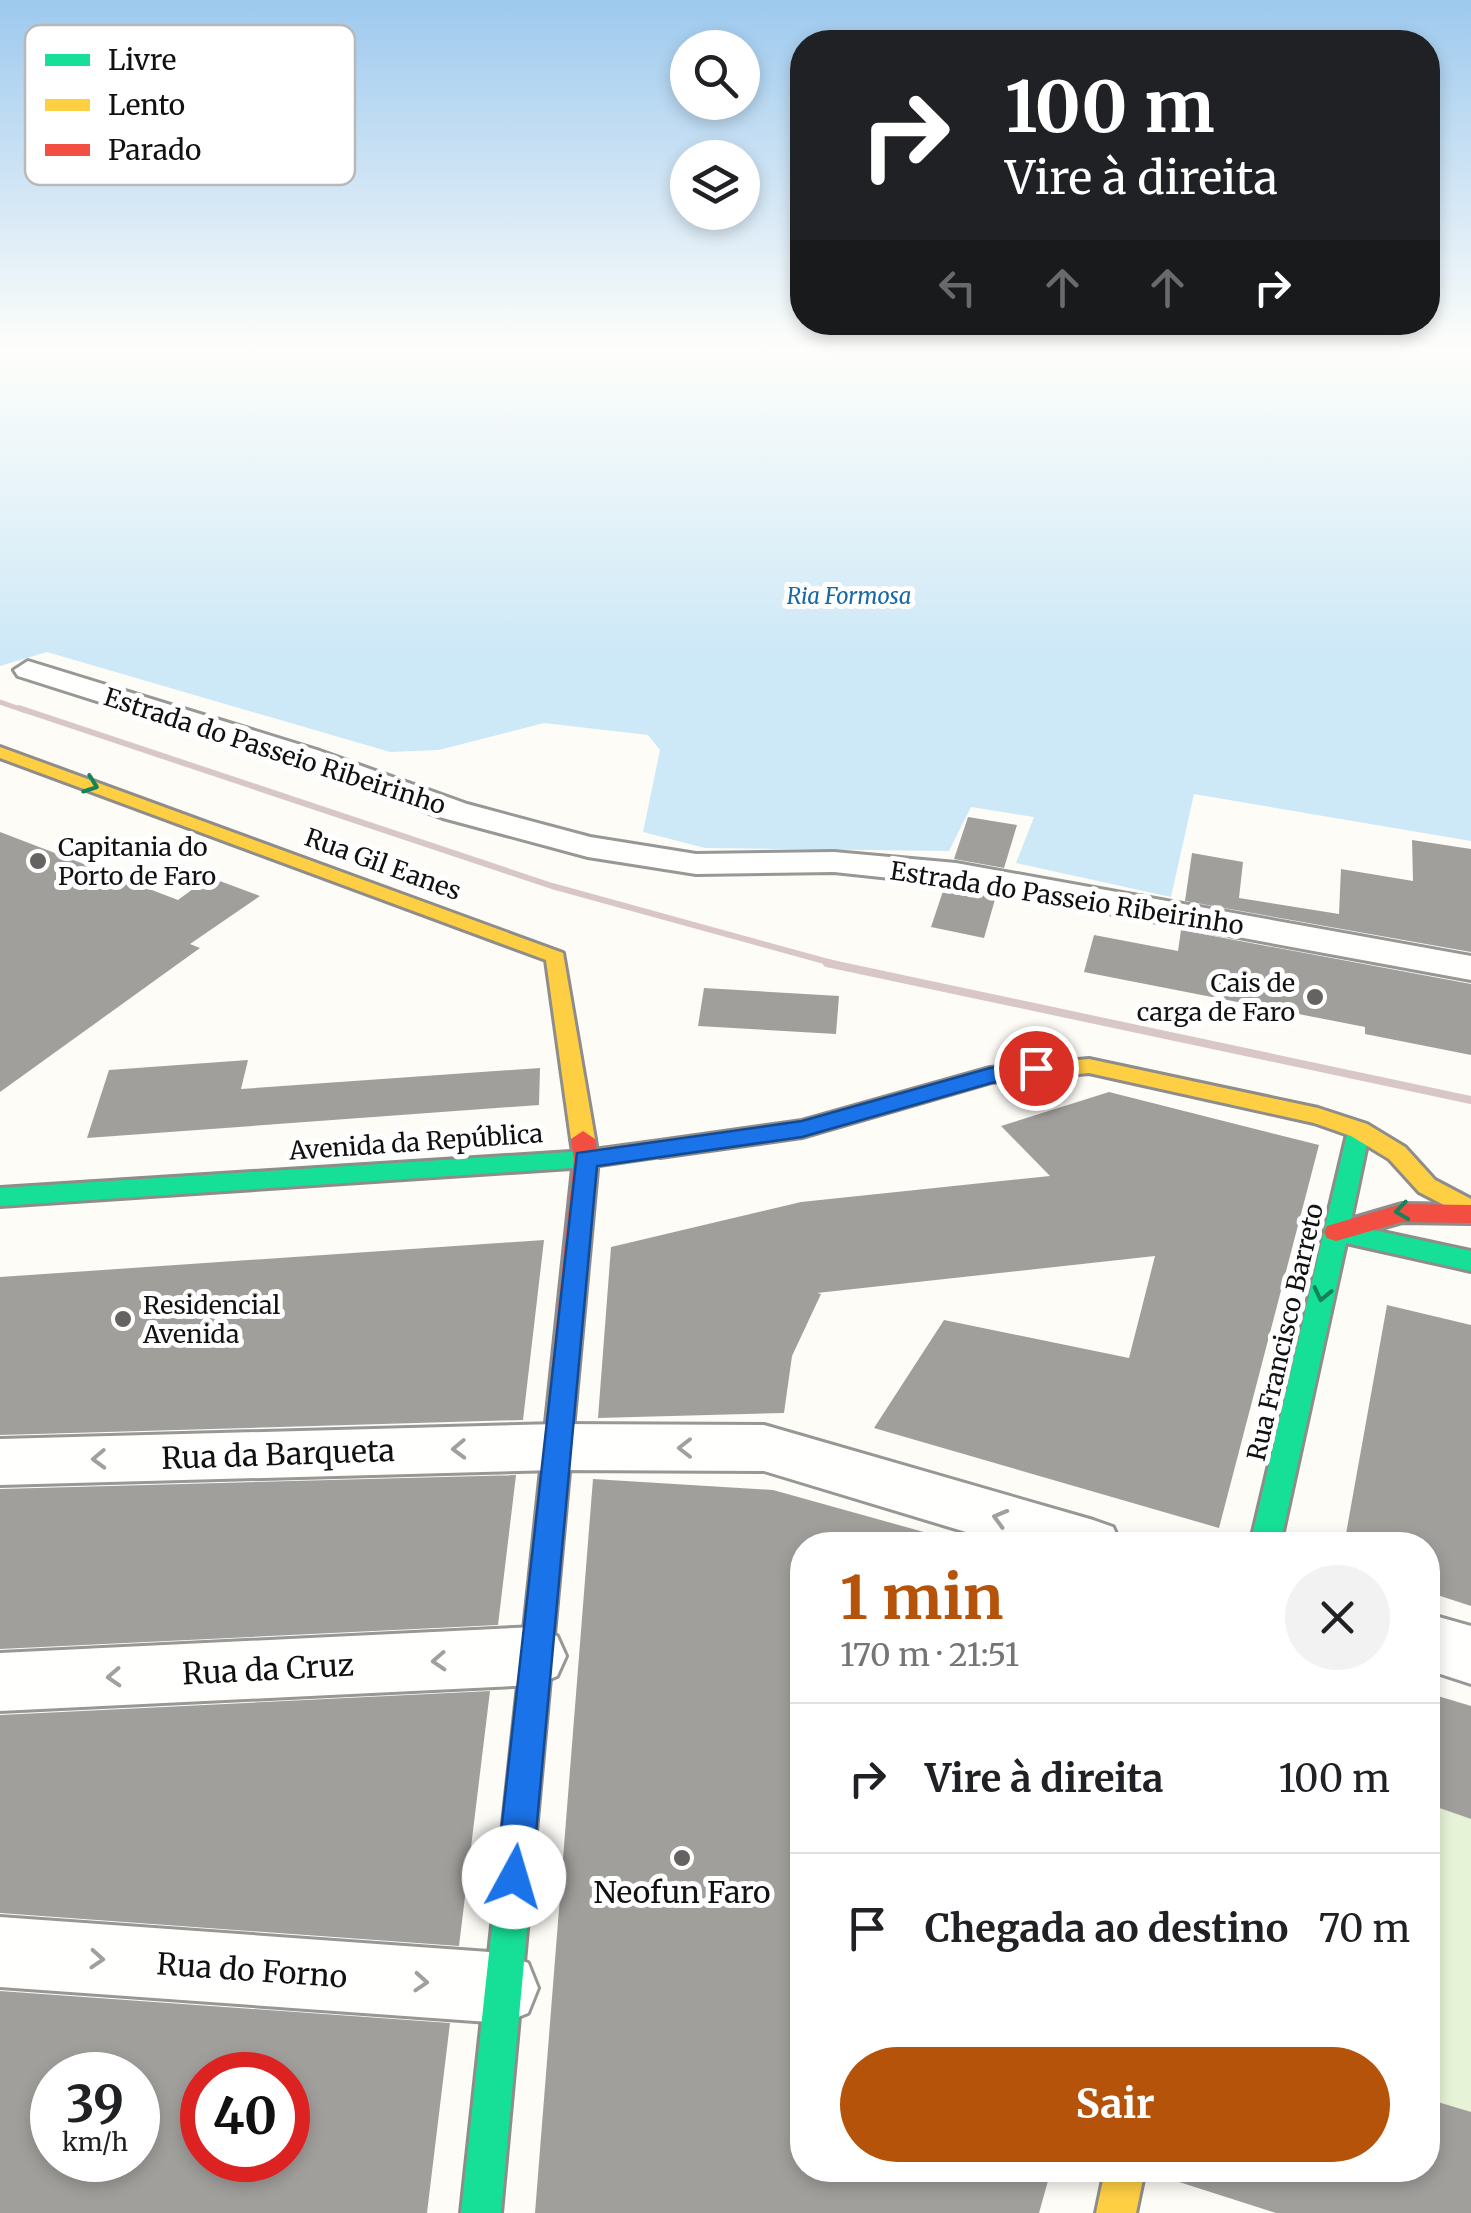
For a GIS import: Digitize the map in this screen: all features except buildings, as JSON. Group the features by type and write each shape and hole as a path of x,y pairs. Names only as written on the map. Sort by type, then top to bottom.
{"street":[{"name":"Estrada do Passeio Ribeirinho","path":"28,670 306,757 455,810 588,847 696,864 834,862 956,874 1471,968"},
{"name":"Rua Gil Eanes","path":"0,752 556,958 586,1159"},
{"name":"Avenida da República","path":"0,1197 586,1159 802,1129 990,1075 1054,1068 1129,1072 1318,1116 1358,1130 1398,1153 1427,1186 1471,1212"},
{"name":"Rua Francisco Barreto","path":"1268,1532 1358,1130"},
{"path":"481,2213 586,1159"},
{"path":"1336,1232 1384,1214 1424,1208 1471,1212"},
{"path":"1336,1232 1471,1260"},
{"name":"Rua da Barqueta","path":"0,1462 556,1446 764,1448 1050,1532"},
{"path":"1440,1645 1471,1654"},
{"name":"Rua da Cruz","path":"0,1682 536,1656"},
{"name":"Rua do Forno","path":"0,1952 504,1988"},
{"path":"1116,2213 1122,2182"}],"green space":[{"path":"1440,1808 1471,1819 1471,2112 1440,2103"}],"water":[{"name":"Ria Formosa","path":"0,453 1471,453 1471,841 1194,794 1171,897 1016,863 1034,817 971,807 949,851 705,848 643,832 660,750 648,735 544,723 439,750 390,752 47,652 0,666"}],"railway":[{"path":"0,702 26,711"},
{"path":"19,708 552,886 839,965"},
{"path":"827,963 1471,1100"}],"traffic: fast":[{"path":"1268,1532 1359,1130"},
{"path":"0,1197 586,1159 660,1149"},
{"path":"1339,1232 1471,1261"},
{"path":"481,2213 542,1602"}],"traffic: slow":[{"path":"0,752 556,957 583,1139"},
{"path":"660,1149 802,1129 990,1075 1089,1066 1318,1116 1359,1130 1397,1153 1427,1186 1471,1210"},
{"path":"1116,2213 1122,2182"}],"traffic: jam":[{"path":"542,1602 586,1159 583,1139"},
{"path":"1336,1232 1402,1213 1471,1214"}],"place":[{"name":"Capitania do Porto de Faro","path":"38,861"},
{"name":"Cais de carga de Faro","path":"1315,997"},
{"name":"Residencial Avenida","path":"123,1319"},
{"name":"Neofun Faro","path":"682,1858"}],"route":[{"path":"514,1877 586,1159 802,1129 990,1075 1036,1068"}]}
